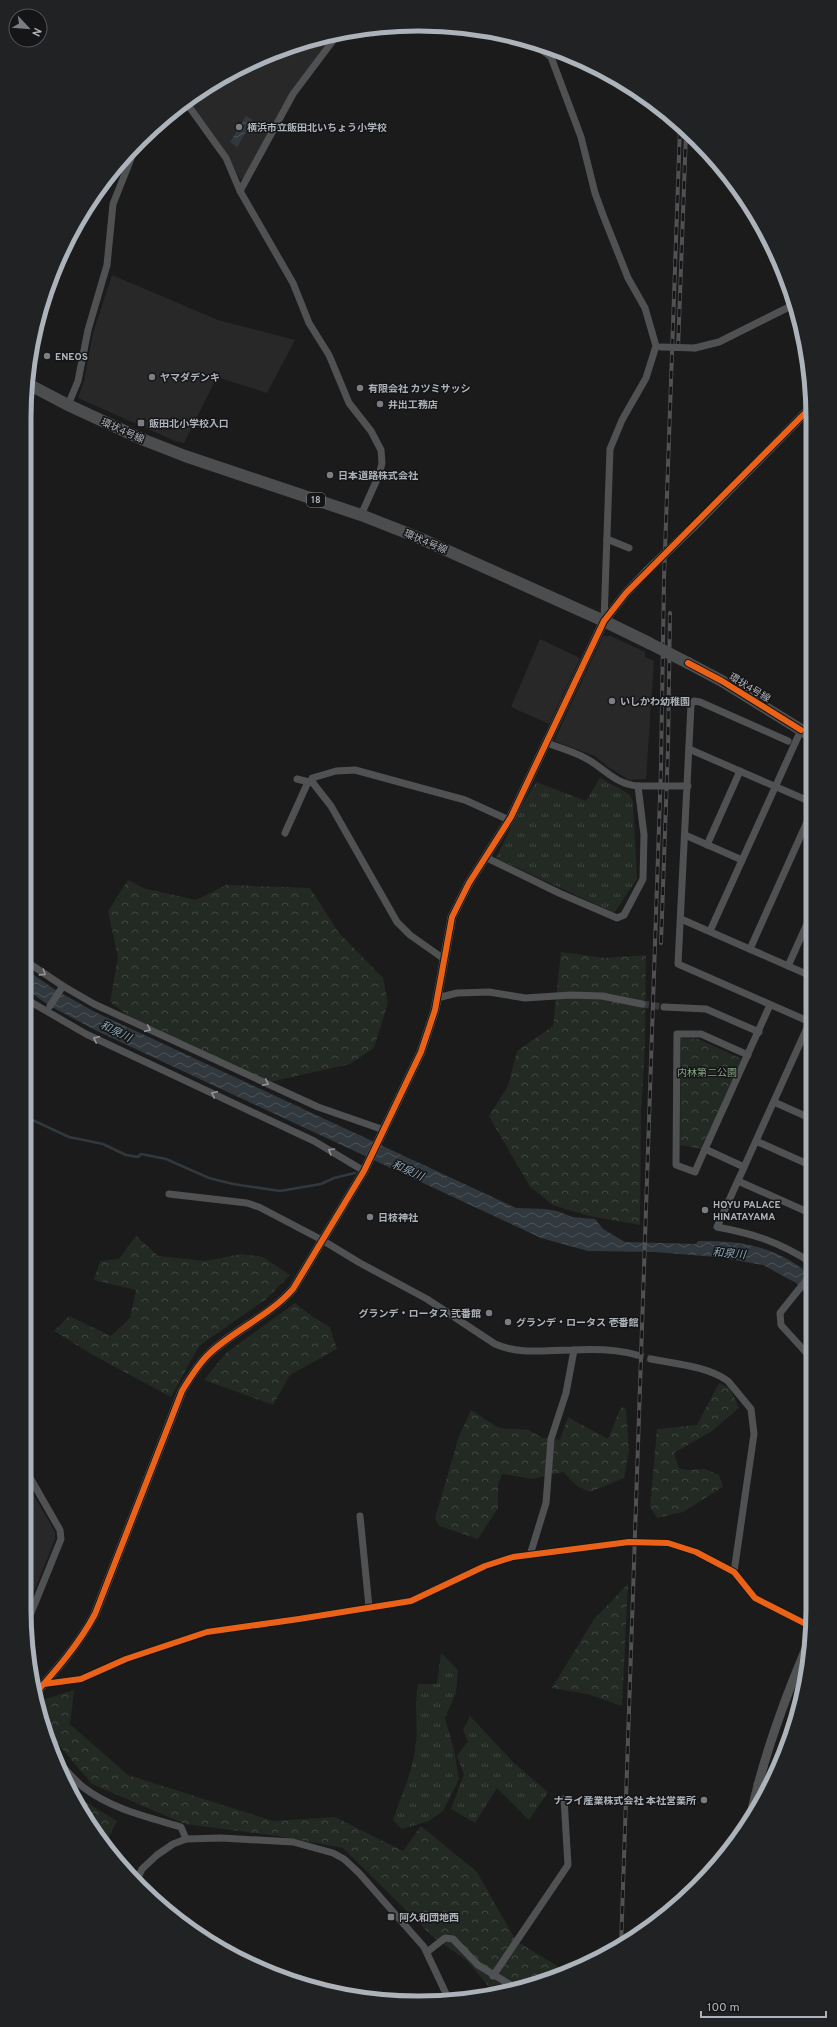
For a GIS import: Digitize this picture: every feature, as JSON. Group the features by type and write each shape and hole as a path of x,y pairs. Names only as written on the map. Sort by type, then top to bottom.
{"main road":[{"name":"環状4号線","path":"33,386 68,405 144,440 185,456 361,515 424,540 604,621 688,662 806,733"}],"street":[{"path":"240,191 293,94 333,40"},
{"path":"545,53 551,57 581,137 598,200 628,278 645,308 658,347 646,378 622,420 610,449 604,621"},
{"path":"189,107 226,158 240,191 294,283 309,323 329,355 349,403 372,431 381,450 382,463 379,475 361,515"},
{"path":"68,405 78,381 88,330 107,266 113,204 131,158"},
{"path":"658,347 695,348 719,342 789,307"},
{"path":"39,1689 68,1656 86,1631 95,1614 182,1391 210,1353 282,1302 293,1289 370,1159 421,1052 431,1026 452,917 484,857 509,820 604,621 626,593 806,412"},
{"path":"607,539 629,548"},
{"path":"788,741 694,700 692,705 689,749 678,964 770,1005 806,1018"},
{"path":"710,931 776,787 806,733"},
{"path":"547,742 588,759 603,772 628,785 688,786"},
{"path":"689,749 806,800"},
{"path":"285,833 312,778 336,771 355,770 465,800 509,820"},
{"path":"706,845 740,771"},
{"path":"297,778 311,782 331,806 397,922 410,935 444,958"},
{"path":"484,857 559,893 617,918 624,915 643,880 644,835 638,786"},
{"path":"750,949 806,825"},
{"path":"685,835 742,860"},
{"path":"681,919 806,974"},
{"path":"788,966 806,926"},
{"path":"31,965 61,989 318,1107 384,1130"},
{"path":"50,1006 61,989"},
{"path":"437,998 457,993 488,992 525,998 571,995 602,996 642,1004"},
{"path":"31,1002 86,1034 314,1140 364,1170"},
{"path":"748,1055 701,1034 677,1034 672,1164 695,1172 748,1055 770,1005"},
{"path":"664,1007 706,1009 758,1032"},
{"path":"806,1031 717,1227 756,1235 782,1246 806,1260"},
{"path":"774,1102 806,1116"},
{"path":"756,1141 806,1163"},
{"path":"705,1149 744,1167"},
{"path":"738,1181 806,1211"},
{"path":"169,1194 247,1203 259,1207 322,1240 360,1263 427,1299 495,1344 507,1350 529,1352 574,1350 617,1351 637,1355"},
{"path":"806,1280 780,1313 781,1325 806,1353"},
{"path":"530,1555 546,1503 551,1439 566,1393 574,1350"},
{"path":"651,1359 711,1372 723,1377 751,1409 754,1422 754,1443 750,1456 745,1502 734,1572"},
{"path":"31,1479 60,1530 61,1539 31,1613"},
{"path":"360,1516 369,1607"},
{"path":"44,1684 81,1679 126,1659 207,1632 299,1620 411,1601 485,1566 512,1557 629,1542 668,1543 696,1552 734,1572 755,1598 805,1624"},
{"path":"753,1804 767,1749 789,1688 803,1655"},
{"path":"66,1769 83,1787 99,1797 138,1814 181,1827 186,1839"},
{"path":"757,1784 763,1785"},
{"path":"493,1976 568,1865 564,1799"},
{"path":"138,1877 142,1869 157,1855 173,1844 186,1839 221,1838 293,1842 333,1853 344,1859 359,1873 393,1910 427,1952 447,1995"},
{"path":"427,1952 445,1938 453,1939 478,1965 493,1976 510,1985"}],"shaded area":[{"name":"横浜市立飯田北いちょう小学校","path":"329,41 284,103 244,178 240,179 224,151 191,105 225,83 270,60"},
{"path":"112,275 218,320 295,340 267,393 217,377 184,443 175,441 78,398 84,381 93,333"},
{"name":"いしかわ幼稚園","path":"603,636 611,636 645,652 645,657 654,661 646,779 629,780 608,767 595,756 554,741"},
{"path":"540,639 580,658 549,724 511,707"},
{"path":"31,1490 55,1532 55,1539 31,1599"}],"green space":[{"path":"600,778 629,794 633,801 637,879 614,913 496,858 520,809 536,782 586,801"},
{"path":"128,880 143,888 196,900 226,885 310,888 339,933 383,978 388,1003 374,1048 350,1064 270,1082 150,1032 110,1002 118,957 108,911"},
{"path":"561,952 605,958 646,955 645,1044 641,1116 640,1225 589,1216 553,1205 530,1187 489,1116 508,1086 517,1051 553,1026"},
{"name":"内林第二公園","path":"681,1038 698,1039 742,1059 701,1149 680,1145"},
{"path":"136,1236 158,1256 205,1261 241,1254 263,1257 290,1275 265,1300 199,1346 171,1397 93,1355 54,1331 69,1316 111,1336 130,1318 136,1290 94,1280 100,1261 119,1259"},
{"path":"295,1303 313,1317 330,1327 337,1349 290,1375 273,1405 204,1380 226,1353"},
{"path":"719,1383 730,1388 739,1408 712,1431 674,1453 679,1468 687,1470 705,1469 719,1475 723,1487 683,1512 657,1518 650,1507 657,1429 697,1425"},
{"path":"621,1407 626,1409 629,1451 624,1478 590,1492 577,1486 563,1472 532,1479 502,1474 498,1484 498,1508 478,1539 439,1526 435,1518 459,1436 471,1410 499,1428 529,1430 543,1438 560,1440 568,1417 608,1439"},
{"path":"628,1584 622,1706 587,1694 552,1688 594,1619"},
{"path":"441,1653 458,1670 456,1693 445,1718 454,1750 459,1779 443,1811 429,1821 402,1829 393,1820 415,1753 416,1699 418,1684 437,1684"},
{"path":"74,1690 70,1724 128,1775 273,1821 335,1817 403,1851 421,1826 477,1872 516,1941 562,1969 519,1983 491,1989 467,1961 431,1935 343,1848 277,1836 185,1824 92,1784 54,1740 42,1700"},
{"path":"470,1716 515,1764 548,1792 529,1820 497,1788 475,1823 451,1809 464,1774 457,1756 468,1741 463,1730"},
{"path":"82,1799 117,1821 108,1840 96,1824"}],"water":[{"path":"246,116 253,120 237,147 230,142"},
{"name":"和泉川","path":"31,973 54,989 95,1012 516,1208 544,1209 557,1211 572,1217 595,1219 603,1229 625,1242 696,1244 698,1241 715,1241 759,1247 785,1258 806,1272 806,1294 796,1283 763,1265 717,1257 655,1252 588,1251 541,1238 97,1031 50,1006 31,993"}],"waterway":[{"path":"31,1119 69,1137 103,1144 126,1155 138,1157 141,1154 166,1159 209,1178 233,1184 280,1191 321,1184 334,1178 355,1173"}],"tunnel":[{"path":"642,1004 664,1007"},
{"path":"637,1355 651,1359"}],"railway":[{"path":"621,1939 661,767 664,579 680,132"},
{"path":"678,349 686,138"},
{"path":"661,943 668,748 670,613"}],"cycle path":[{"path":"39,1689 75,1646 95,1614 182,1391 188,1381 198,1366 220,1344 274,1307 293,1289 364,1171 421,1052 435,1010 452,917 469,883 511,817 604,621 626,593 806,412"},
{"path":"688,663 722,681 801,730"},
{"path":"44,1684 81,1679 126,1659 207,1632 411,1601 485,1566 513,1557 629,1542 668,1543 696,1552 734,1572 755,1598 805,1624"}],"place":[{"name":"横浜市立飯田北いちょう小学校","path":"239,127"},
{"name":"ENEOS","path":"47,356"},
{"name":"ヤマダデンキ","path":"152,377"},
{"name":"有限会社 カツミサッシ","path":"360,388"},
{"name":"井出工務店","path":"380,404"},
{"name":"飯田北小学校入口","path":"141,423"},
{"name":"日本道路株式会社","path":"330,475"},
{"name":"いしかわ幼稚園","path":"612,701"},
{"name":"HOYU PALACE HINATAYAMA","path":"705,1210"},
{"name":"日枝神社","path":"370,1217"},
{"name":"グランデ・ロータス 弐番館","path":"489,1313"},
{"name":"グランデ・ロータス 壱番館","path":"508,1322"},
{"name":"ナライ産業株式会社 本社営業所","path":"704,1800"},
{"name":"阿久和団地西","path":"391,1917"}]}
